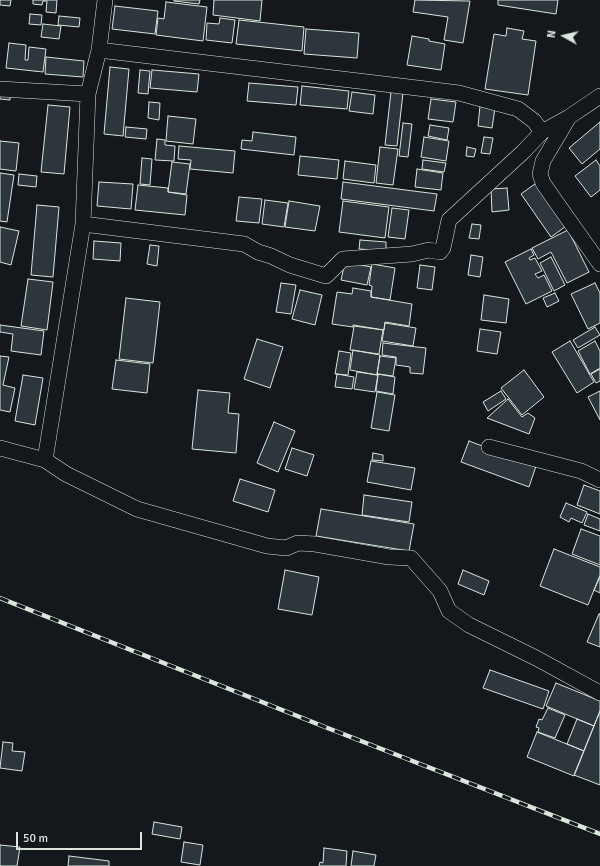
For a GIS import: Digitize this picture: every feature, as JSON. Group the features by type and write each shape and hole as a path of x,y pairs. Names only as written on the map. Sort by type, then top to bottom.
{"street":[{"path":"44,460 83,224 88,94 99,50 105,0"},
{"path":"99,50 459,93 518,109 534,121 542,132"},
{"path":"0,89 88,94"},
{"path":"83,224 244,244 258,252 290,265 326,276 343,259 412,254 429,250 440,252 443,248 449,220 523,152 542,132 569,117 600,96"},
{"path":"569,117 543,161 540,174 543,183 550,194 600,264"},
{"path":"489,447 581,471 600,480"},
{"path":"0,448 44,460 66,474 137,509 267,546 286,548 298,543 389,557 410,558 440,591 449,611 469,625 536,658 600,693"}],"building":[{"path":"0,0 11,0 10,6 0,5"},
{"path":"33,0 57,0 56,13 46,12 47,1 43,1 42,5 33,4"},
{"path":"174,0 200,0 199,4"},
{"path":"214,0 262,0 260,21 213,15"},
{"path":"415,0 470,1 463,43 444,40 448,17 413,12"},
{"path":"498,0 558,0 556,14 498,5"},
{"path":"166,2 207,7 203,41 156,35 158,18 164,19"},
{"path":"115,6 158,11 155,34 112,29"},
{"path":"30,14 42,15 41,25 29,24"},
{"path":"59,16 80,18 79,27 58,25"},
{"path":"220,18 235,20 232,43 206,40 207,23 219,24"},
{"path":"239,20 304,27 302,51 236,44"},
{"path":"43,24 61,26 59,39 41,37"},
{"path":"507,28 524,31 522,39 536,41 528,95 485,89 494,34 506,36"},
{"path":"306,29 359,33 357,58 304,54"},
{"path":"412,36 445,44 441,70 407,65"},
{"path":"9,43 26,45 25,60 28,60 29,47 46,49 43,72 6,68"},
{"path":"46,57 84,61 83,77 45,74"},
{"path":"110,67 129,69 123,136 104,134"},
{"path":"140,70 150,71 148,94 138,93"},
{"path":"152,70 199,74 197,92 150,88"},
{"path":"249,83 298,87 296,105 247,101"},
{"path":"302,86 349,91 347,109 300,105"},
{"path":"0,91 10,92 10,100 0,99"},
{"path":"352,92 375,95 373,114 349,111"},
{"path":"391,92 403,93 397,146 385,145"},
{"path":"431,99 456,102 453,122 428,119"},
{"path":"149,102 160,103 159,120 148,118"},
{"path":"48,105 70,107 64,174 41,172"},
{"path":"480,106 495,108 492,128 478,126"},
{"path":"168,116 196,119 193,144 166,141"},
{"path":"600,122 600,149 582,164 569,148"},
{"path":"403,123 412,124 408,157 399,156"},
{"path":"430,125 449,128 447,140 428,136"},
{"path":"126,127 147,129 146,139 125,137"},
{"path":"253,132 296,137 294,155 241,149 242,140 252,141"},
{"path":"424,137 449,141 446,161 421,157"},
{"path":"484,137 493,138 490,154 481,153"},
{"path":"157,139 165,140 165,145 175,146 174,161 155,160"},
{"path":"0,141 19,143 16,171 0,169"},
{"path":"179,146 235,151 233,173 190,169 191,160 178,159"},
{"path":"380,147 398,149 393,185 376,183"},
{"path":"467,147 476,149 474,157 466,156"},
{"path":"300,156 339,160 337,179 298,175"},
{"path":"142,158 152,159 150,185 140,184"},
{"path":"423,160 446,163 444,172 422,169"},
{"path":"596,160 600,166 600,190 591,197 575,176"},
{"path":"345,161 376,165 374,183 343,179"},
{"path":"172,162 190,164 186,194 168,192"},
{"path":"417,169 443,173 441,190 415,187"},
{"path":"0,173 14,175 7,222 0,221"},
{"path":"19,174 37,176 36,187 18,185"},
{"path":"539,181 569,224 551,237 521,194"},
{"path":"99,182 133,184 131,209 97,206"},
{"path":"343,182 437,194 434,211 341,199"},
{"path":"138,185 168,188 168,192 187,195 185,215 135,210"},
{"path":"507,188 509,210 492,212 491,189"},
{"path":"239,197 262,199 259,223 236,221"},
{"path":"265,200 288,203 284,227 262,224"},
{"path":"289,201 320,206 315,231 285,227"},
{"path":"343,201 389,207 385,238 339,232"},
{"path":"37,205 59,207 53,277 31,275"},
{"path":"392,208 409,210 405,239 388,237"},
{"path":"472,224 481,225 479,239 469,238"},
{"path":"0,227 19,231 11,265 0,262"},
{"path":"568,230 589,272 567,283 551,252 538,259 532,248"},
{"path":"360,240 386,242 386,251 359,249"},
{"path":"94,241 121,243 120,261 93,259"},
{"path":"150,245 159,246 157,266 147,264"},
{"path":"531,249 534,255 529,258 530,260 535,258 542,271 535,274 538,278 544,275 552,291 526,304 505,262"},
{"path":"471,255 483,257 480,277 468,275"},
{"path":"551,257 565,285 554,291 540,263"},
{"path":"345,262 371,267 367,285 341,280"},
{"path":"372,264 395,268 390,300 371,297 372,286 369,285"},
{"path":"420,265 435,267 432,290 417,288"},
{"path":"28,279 53,282 47,330 21,326"},
{"path":"281,283 296,285 291,314 276,312"},
{"path":"595,283 600,293 600,323 588,329 571,294"},
{"path":"353,288 371,291 371,297 412,304 409,326 385,322 384,330 353,325 353,327 332,324 337,292 352,294"},
{"path":"300,290 322,295 315,325 292,319"},
{"path":"555,293 559,301 547,307 543,298"},
{"path":"484,295 509,299 506,323 481,320"},
{"path":"126,298 160,302 153,363 119,359"},
{"path":"385,323 416,328 413,346 382,341"},
{"path":"0,325 44,331 41,355 11,351 13,334 0,332"},
{"path":"354,326 383,330 379,354 350,350"},
{"path":"595,327 600,335 578,348 573,340"},
{"path":"480,329 501,332 497,354 477,351"},
{"path":"257,339 283,347 270,388 244,379"},
{"path":"570,341 594,382 577,393 552,352"},
{"path":"595,341 600,351 600,368 590,374 578,351"},
{"path":"383,343 426,348 423,374 410,373 410,367 396,365 396,357 382,355"},
{"path":"353,350 380,355 377,375 350,370"},
{"path":"339,351 351,353 348,375 335,374"},
{"path":"0,356 9,357 3,385 15,388 10,412 0,410"},
{"path":"380,356 396,358 393,376 377,374"},
{"path":"116,360 150,364 147,393 112,389"},
{"path":"600,369 600,381 596,383 591,374"},
{"path":"524,370 544,397 522,415 501,388"},
{"path":"357,372 378,375 375,392 354,389"},
{"path":"337,374 354,377 352,389 335,387"},
{"path":"378,374 395,377 393,394 376,391"},
{"path":"23,375 43,378 35,425 15,421"},
{"path":"198,390 230,393 228,413 239,414 236,453 192,449"},
{"path":"501,391 506,399 488,411 483,402"},
{"path":"600,391 600,420 588,397"},
{"path":"377,392 395,395 389,431 371,428"},
{"path":"508,399 522,417 528,413 535,418 529,434 487,418"},
{"path":"274,422 295,431 278,472 257,463"},
{"path":"469,441 536,466 529,487 461,462"},
{"path":"292,448 314,455 307,476 285,469"},
{"path":"373,453 383,455 383,461 372,460"},
{"path":"371,461 415,468 411,490 367,482"},
{"path":"240,479 275,490 268,512 233,501"},
{"path":"584,485 600,491 600,514 577,505"},
{"path":"364,495 412,502 409,522 362,515"},
{"path":"566,503 587,512 582,523 571,518 569,522 560,517"},
{"path":"321,509 414,524 409,551 316,536"},
{"path":"588,514 600,519 600,531 584,525"},
{"path":"581,529 600,536 600,565 572,554"},
{"path":"554,549 600,567 600,575 588,605 540,586"},
{"path":"285,570 319,577 312,615 278,609"},
{"path":"463,570 489,581 484,595 458,584"},
{"path":"600,577 600,593 594,590"},
{"path":"600,614 600,647 587,642"},
{"path":"490,670 549,691 543,709 483,688"},
{"path":"556,683 600,701 600,711 594,726 546,706"},
{"path":"548,708 565,715 555,738 538,732 539,728 536,727 539,719 542,720"},
{"path":"600,711 600,785 574,775"},
{"path":"577,719 594,726 584,751 567,744"},
{"path":"537,732 584,751 574,776 527,757"},
{"path":"3,742 13,743 12,751 25,752 22,771 0,768"},
{"path":"154,822 182,827 180,839 152,834"},
{"path":"184,842 203,845 200,865 181,862"},
{"path":"0,845 20,847 17,866 0,866"},
{"path":"324,848 347,851 346,866 319,866 320,862 323,863"},
{"path":"353,851 376,855 374,866 351,866"},
{"path":"69,856 109,861 109,866 68,866"}],"railway":[{"path":"0,598 600,834"}]}
